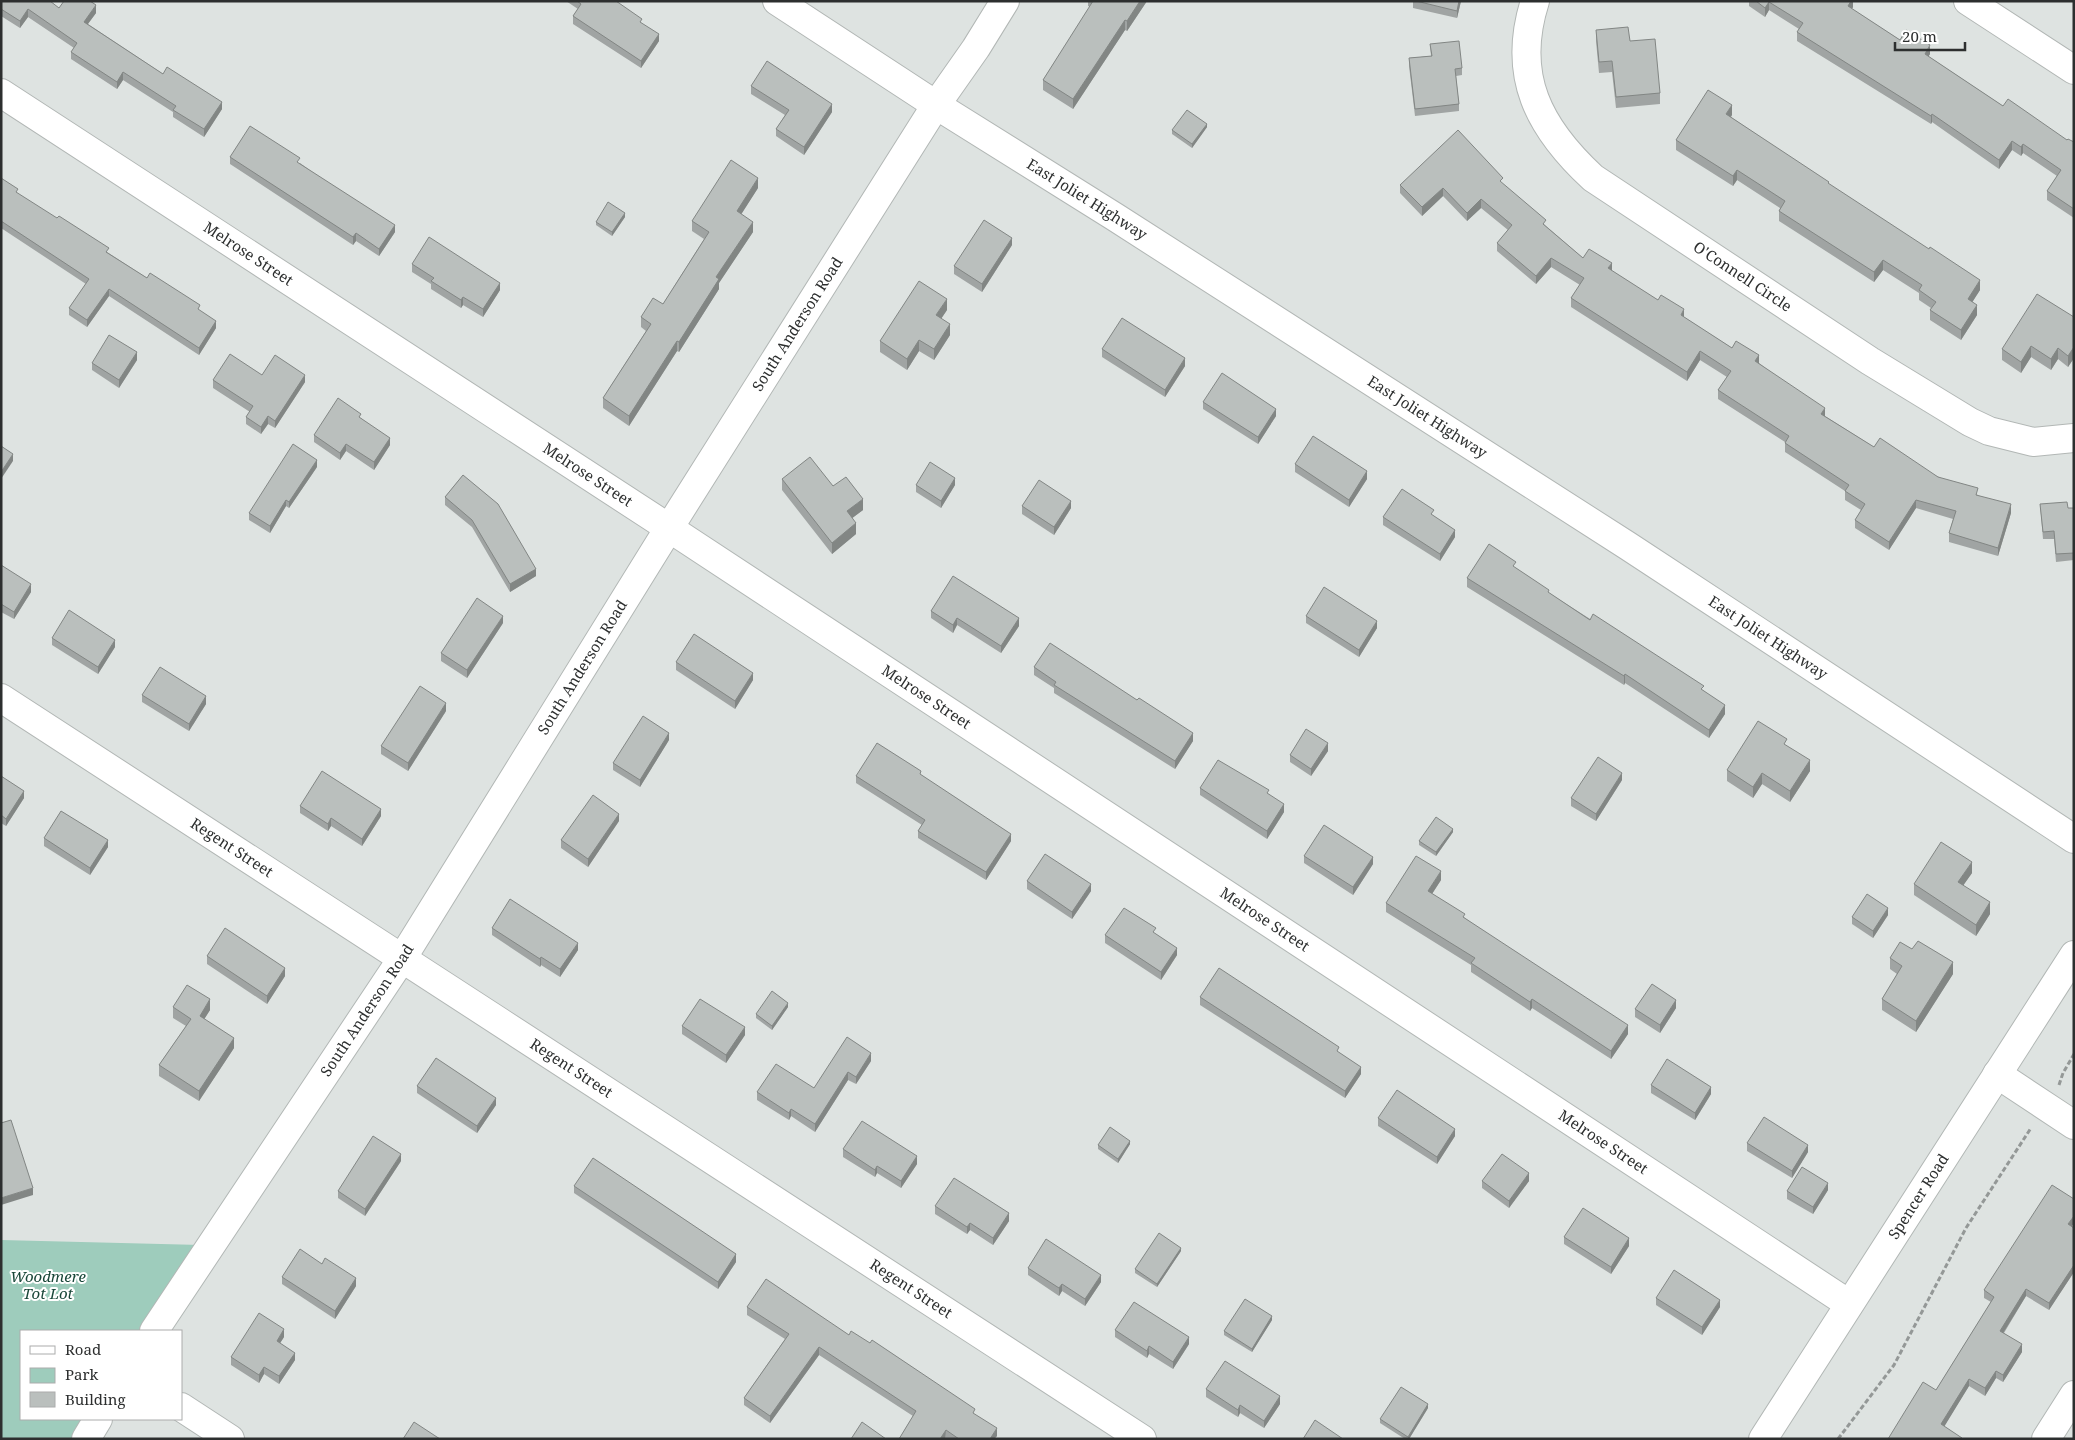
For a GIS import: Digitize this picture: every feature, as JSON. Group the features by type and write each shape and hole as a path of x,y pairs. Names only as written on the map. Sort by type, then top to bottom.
{"street":[{"name":"East Joliet Highway","path":"777,1 936,105 1124,222 1628,546 2074,839"},
{"name":"South Anderson Road","path":"155,1330 403,957 669,528 936,105 976,48 1005,1"},
{"name":"O'Connell Circle","path":"1535,1 1527,36 1526,57 1532,92 1537,108 1569,156 1593,178 1870,361 1970,422 1989,431 2033,442 2074,438"},
{"path":"1968,1 2074,70"},
{"name":"Melrose Street","path":"1,93 669,528 1849,1304"},
{"name":"Regent Street","path":"1,698 403,957 1142,1439"},
{"name":"Spencer Road","path":"1763,1439 2074,955"},
{"path":"1997,1074 2074,1125"},
{"path":"2046,1439 2074,1395"},
{"path":"182,1408 230,1439"},
{"path":"86,1439 97,1420"}],"path":[{"path":"1838,1439 1894,1365 1942,1270 1966,1228 2026,1133 2058,1090 2063,1073 2074,1054"}],"green space":[{"name":"Woodmere Tot Lot","path":"1,1240 201,1245 147,1330 20,1330 20,1420 89,1420 77,1439 1,1439"}],"building":[{"path":"1,1 50,1 59,8 64,1 90,1 96,5 84,22 163,74 167,67 222,102 204,129 173,110 176,106 123,72 117,82 71,52 77,43 28,9 20,21 1,9"},
{"path":"577,1 616,1 642,19 640,22 659,34 641,61 573,16 581,4"},
{"path":"1093,1 1140,1 1127,21 1125,20 1073,99 1043,80"},
{"path":"1416,1 1459,1 1457,11"},
{"path":"1756,1 1851,1 1848,6 1900,40 1906,30 1930,45 1925,54 2003,106 2008,99 2067,140 2074,142 2074,209 2047,191 2061,170 2023,144 2021,147 2012,141 1999,160 1932,114 1931,116 1797,32 1803,23 1769,2 1765,8"},
{"path":"1628,27 1630,41 1655,39 1660,93 1616,97 1612,61 1599,62 1596,30"},
{"path":"1459,41 1462,68 1455,69 1459,104 1415,109 1409,58 1432,56 1430,44"},
{"path":"767,61 832,104 804,147 776,129 789,110 751,86"},
{"path":"1708,90 1732,105 1726,114 1828,183 1980,280 1968,299 1977,305 1961,330 1930,310 1936,302 1919,290 1922,285 1883,260 1874,272 1779,211 1785,201 1737,170 1733,176 1676,140"},
{"path":"1187,110 1207,124 1192,144 1172,130"},
{"path":"250,126 300,158 297,162 395,225 379,249 356,233 353,237 230,157"},
{"path":"1458,130 1503,178 1500,181 1546,220 1543,224 1583,258 1589,249 1612,263 1608,268 1658,300 1661,295 1684,309 1681,315 1732,348 1736,341 1759,355 1755,361 1825,408 1821,414 1874,447 1880,438 1938,477 1978,488 1976,495 2011,504 1998,548 1949,533 1956,511 1916,500 1889,542 1855,520 1865,504 1845,491 1849,485 1785,443 1789,436 1718,390 1731,371 1700,351 1687,372 1571,298 1584,278 1551,258 1536,276 1497,243 1512,225 1481,199 1467,213 1443,188 1422,207 1400,185"},
{"path":"731,160 758,178 737,211 753,222 716,277 719,279 679,342 677,341 629,416 603,398 651,324 641,317 653,298 663,304 709,232 692,221"},
{"path":"1,178 18,189 16,192 57,218 59,216 109,248 106,252 147,278 150,273 200,305 198,309 216,321 199,348 109,289 87,320 69,308 89,279 1,221"},
{"path":"608,202 625,213 612,232 596,222"},
{"path":"984,220 1012,238 982,284 954,266"},
{"path":"429,237 500,283 483,309 463,297 461,300 431,281 434,278 412,264"},
{"path":"919,281 947,299 936,315 950,324 934,349 919,340 907,359 880,341"},
{"path":"2037,294 2074,317 2074,347 2068,356 2058,348 2051,359 2031,346 2021,362 2002,349"},
{"path":"1122,318 1185,358 1165,390 1102,349"},
{"path":"109,335 137,352 119,380 92,363"},
{"path":"230,354 262,375 275,355 305,375 275,421 268,416 261,427 246,417 253,406 213,380"},
{"path":"1222,373 1276,409 1258,437 1203,402"},
{"path":"338,398 361,414 359,417 390,438 374,462 346,444 340,453 314,435"},
{"path":"1313,436 1367,471 1349,500 1295,464"},
{"path":"293,444 317,460 289,502 286,500 270,526 249,513"},
{"path":"1,446 13,454 1,472"},
{"path":"810,457 833,486 846,477 863,499 847,511 856,523 832,543 782,479"},
{"path":"930,462 955,478 941,501 916,485"},
{"path":"463,475 498,504 536,569 510,584 472,520 445,497"},
{"path":"1039,480 1071,501 1054,527 1022,506"},
{"path":"1402,489 1434,510 1431,514 1455,530 1440,554 1383,517"},
{"path":"2067,502 2068,508 2074,508 2074,553 2056,554 2054,531 2043,532 2040,504"},
{"path":"1489,544 1516,562 1513,566 1590,620 1593,614 1704,686 1701,689 1725,705 1709,730 1625,674 1624,676 1467,578"},
{"path":"1,565 31,584 14,612 1,604"},
{"path":"953,576 1019,618 1001,646 957,618 953,625 931,611"},
{"path":"1324,587 1377,621 1359,650 1306,616"},
{"path":"477,598 503,616 467,670 441,653"},
{"path":"69,610 115,640 98,667 52,638"},
{"path":"694,634 753,673 735,701 676,662"},
{"path":"1050,643 1137,700 1139,698 1193,733 1175,761 1054,685 1056,682 1034,667"},
{"path":"160,667 206,696 189,724 142,695"},
{"path":"420,686 446,703 408,763 381,746"},
{"path":"643,716 669,733 640,780 613,763"},
{"path":"1758,721 1787,739 1784,744 1810,760 1790,791 1762,773 1753,787 1727,770"},
{"path":"1306,729 1328,743 1311,769 1290,755"},
{"path":"877,743 921,771 920,774 1011,834 986,872 918,831 925,820 856,776"},
{"path":"1598,757 1622,773 1596,814 1571,798"},
{"path":"1218,760 1269,790 1267,793 1284,804 1267,831 1200,788"},
{"path":"322,771 381,809 362,839 331,818 328,824 300,806"},
{"path":"1,776 24,791 6,819 1,815"},
{"path":"593,795 619,814 588,859 561,840"},
{"path":"61,811 108,840 90,868 44,838"},
{"path":"1436,817 1453,829 1436,852 1419,841"},
{"path":"1324,825 1373,857 1353,887 1304,856"},
{"path":"1941,842 1972,862 1958,882 1990,902 1976,925 1914,884"},
{"path":"1045,854 1091,884 1072,912 1027,881"},
{"path":"1416,856 1441,871 1428,891 1465,914 1463,917 1628,1025 1611,1051 1532,999 1530,1002 1471,963 1475,958 1386,903"},
{"path":"1867,894 1888,908 1873,931 1852,917"},
{"path":"510,899 578,943 560,969 541,957 540,959 492,928"},
{"path":"1124,908 1156,928 1153,932 1177,948 1161,972 1105,935"},
{"path":"225,928 285,968 267,996 207,956"},
{"path":"1918,941 1953,962 1916,1021 1882,999 1902,966 1890,958 1900,942 1912,949"},
{"path":"1219,968 1339,1047 1337,1051 1361,1067 1345,1091 1200,997"},
{"path":"1652,984 1676,1000 1660,1025 1635,1009"},
{"path":"187,985 210,999 200,1016 234,1038 199,1091 159,1065 191,1019 173,1007"},
{"path":"772,991 788,1003 772,1026 756,1014"},
{"path":"700,999 745,1027 726,1055 682,1026"},
{"path":"847,1037 871,1053 856,1077 848,1072 815,1124 791,1109 789,1113 757,1092 776,1064 814,1088"},
{"path":"436,1058 496,1098 477,1126 417,1086"},
{"path":"1667,1059 1711,1087 1695,1113 1651,1085"},
{"path":"1397,1090 1455,1129 1437,1157 1378,1118"},
{"path":"1764,1117 1808,1145 1792,1171 1747,1143"},
{"path":"11,1120 33,1188 1,1198 1,1123"},
{"path":"862,1121 917,1156 901,1181 877,1166 875,1170 843,1149"},
{"path":"1110,1127 1130,1141 1118,1159 1098,1145"},
{"path":"373,1136 401,1154 365,1209 338,1191"},
{"path":"1502,1154 1529,1173 1509,1201 1482,1181"},
{"path":"593,1158 736,1254 718,1282 574,1186"},
{"path":"1802,1167 1828,1183 1813,1207 1787,1191"},
{"path":"954,1178 1009,1213 993,1238 970,1223 967,1227 935,1206"},
{"path":"2052,1185 2074,1199 2074,1216 2068,1224 2074,1228 2074,1265 2049,1303 2026,1289 2000,1331 2022,1344 2003,1375 1996,1371 1985,1388 1969,1379 1941,1424 1961,1439 1888,1439 1923,1382 1936,1390 1994,1297 1984,1290"},
{"path":"1583,1208 1629,1238 1611,1267 1564,1237"},
{"path":"1159,1233 1181,1248 1157,1284 1135,1269"},
{"path":"1046,1239 1101,1275 1085,1299 1062,1284 1059,1288 1028,1268"},
{"path":"300,1249 322,1264 325,1258 356,1278 335,1311 282,1277"},
{"path":"1674,1270 1720,1300 1702,1327 1656,1298"},
{"path":"766,1279 849,1335 851,1331 870,1343 872,1340 975,1409 973,1413 997,1428 990,1439 959,1439 946,1430 940,1439 899,1439 916,1411 819,1347 770,1416 744,1398 789,1334 747,1307"},
{"path":"1245,1299 1272,1316 1252,1349 1224,1331"},
{"path":"1134,1302 1189,1337 1173,1362 1149,1346 1147,1351 1115,1330"},
{"path":"259,1313 284,1329 277,1341 295,1353 279,1376 264,1367 259,1375 231,1357"},
{"path":"1225,1361 1280,1396 1264,1421 1240,1405 1238,1410 1206,1389"},
{"path":"1401,1387 1428,1404 1408,1437 1380,1419"},
{"path":"1315,1420 1343,1439 1303,1439"},
{"path":"414,1422 440,1439 403,1439"},
{"path":"862,1422 886,1439 851,1439"}]}
